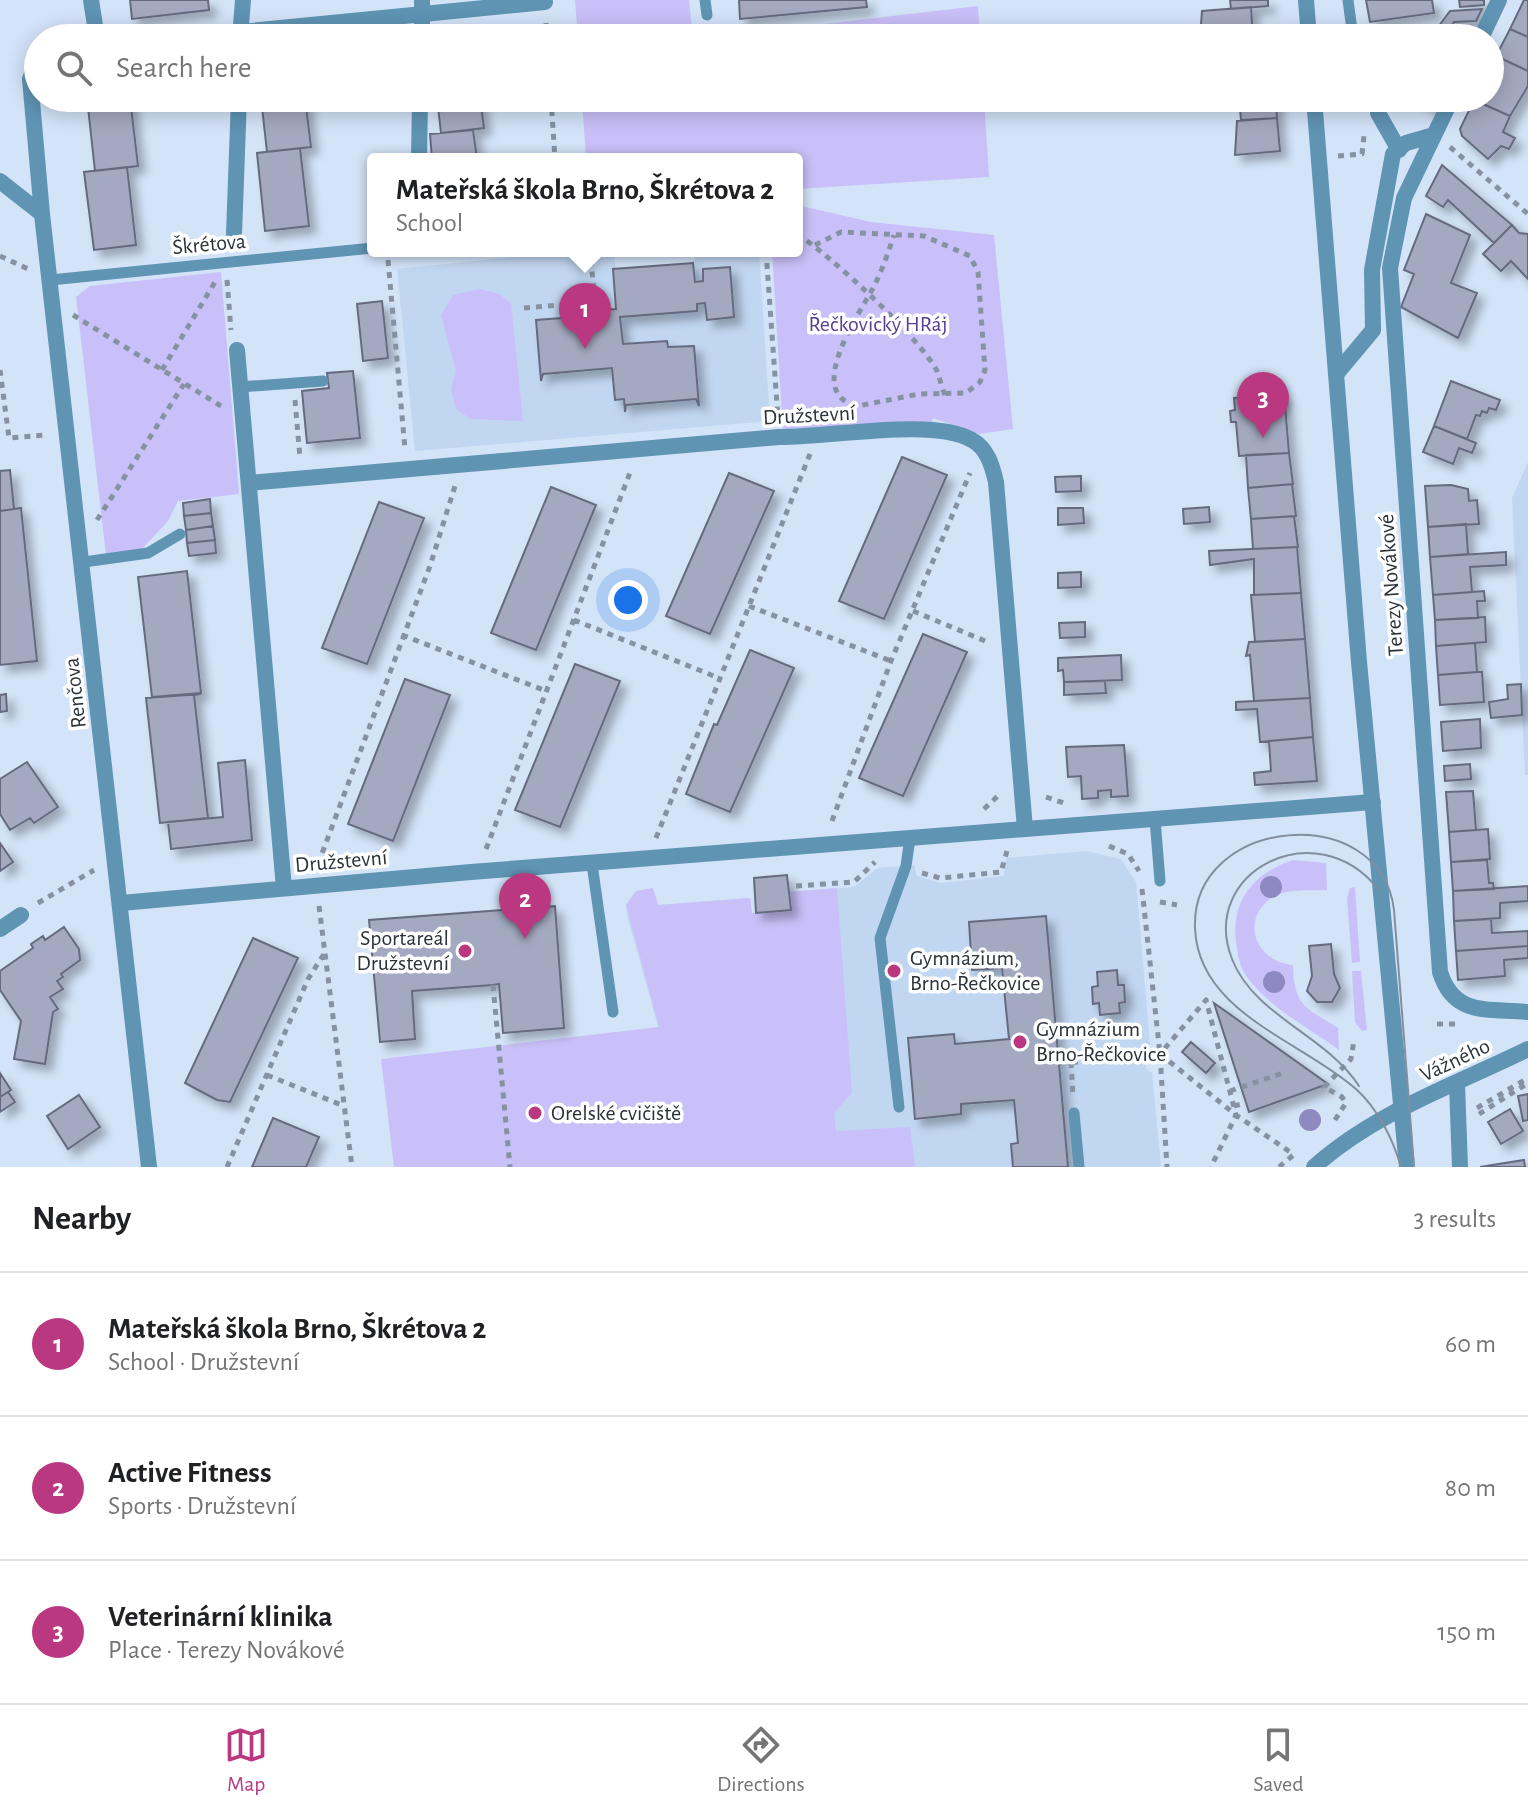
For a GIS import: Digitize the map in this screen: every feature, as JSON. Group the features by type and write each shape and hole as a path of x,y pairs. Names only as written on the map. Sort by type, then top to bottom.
{"street":[{"path":"91,0 95,24"},
{"path":"241,24 243,0"},
{"path":"1306,0 1308,24"},
{"path":"1488,24 1499,0"},
{"path":"305,24 422,6 545,2"},
{"name":"Renčova","path":"33,112 149,1167"},
{"path":"234,234 238,112"},
{"path":"419,153 420,112"},
{"name":"Terezy Novákové","path":"1315,112 1407,1167"},
{"path":"1378,112 1399,150"},
{"path":"1337,373 1373,330 1372,270 1393,154 1406,143 1434,135 1445,112"},
{"name":"Terezy Novákové","path":"1434,135 1404,198 1390,268 1440,972 1446,991 1462,1005 1528,1012"},
{"path":"0,181 42,214"},
{"name":"Družstevní","path":"237,350 284,888"},
{"name":"Družstevní","path":"249,483 779,437 816,438 929,429 952,432 983,449 994,473 1025,829"},
{"name":"Družstevní","path":"121,903 1373,802"},
{"path":"0,929 21,915"},
{"name":"Vážného","path":"1314,1167 1351,1136 1400,1109 1528,1049"},
{"path":"1457,1084 1460,1167"}],"lane":[{"path":"705,0 707,15"},
{"path":"1348,0 1351,24"},
{"name":"Škrétova","path":"50,280 367,249"},
{"path":"240,387 323,381"},
{"path":"84,562 148,553 180,534"},
{"path":"1155,819 1160,881"},
{"path":"899,1107 880,938 907,858 910,838"},
{"path":"592,864 613,1012"},
{"path":"1074,1108 1079,1167"}],"path":[{"path":"552,112 555,153"},
{"path":"1351,155 1362,154 1364,136 1372,134"},
{"path":"1434,135 1528,214"},
{"path":"815,245 841,232 924,236 970,256 978,272 985,370 980,382 966,393 919,394 858,406 842,399 833,378 835,367 894,235"},
{"path":"803,238 815,245 869,296 936,370 945,395"},
{"path":"388,257 404,446"},
{"path":"524,308 595,302 591,257"},
{"path":"766,257 778,418"},
{"path":"226,265 232,342 237,350"},
{"path":"162,370 226,265"},
{"path":"53,303 220,406 242,409"},
{"path":"0,370 9,438 67,432"},
{"path":"294,383 299,442"},
{"path":"82,544 184,384"},
{"path":"832,821 891,661 970,471"},
{"path":"656,838 801,483"},
{"path":"485,853 622,496"},
{"path":"352,1167 324,954 317,865 448,507"},
{"path":"749,606 891,661"},
{"path":"913,611 1008,650"},
{"path":"574,620 719,678"},
{"path":"402,635 546,691"},
{"path":"1099,845 1114,846 1128,854 1139,870 1160,1054 1167,1167"},
{"path":"796,886 854,882 877,861 918,857 919,873 940,878 1001,872 1006,851 1020,849"},
{"path":"57,889 113,860"},
{"path":"1164,903 1177,905"},
{"path":"227,1167 308,979 324,954"},
{"path":"493,985 510,1167"},
{"path":"1060,1063 1145,1058 1160,1054 1206,1000 1236,1115 1211,1167"},
{"path":"1340,1116 1346,1103 1342,1097 1324,1087 1351,1059 1354,1040"},
{"path":"1160,1054 1236,1115 1293,1154 1279,1167"},
{"path":"1071,1062 1074,1108"},
{"path":"1230,1091 1286,1072"},
{"path":"267,1075 345,1106"},
{"path":"1489,1100 1528,1081"},
{"path":"1475,1120 1480,1112 1528,1081"},
{"path":"1234,1106 1246,1103"}],"shaded area":[{"path":"513,257 614,257 616,269 689,263 698,257 759,257 770,421 415,451 397,269"},
{"path":"1528,462 1528,775 1525,775 1512,498"},
{"name":"Gymnázium, Brno-Řečkovice","path":"1086,851 1121,859 1136,882 1150,1044 1145,1050 1146,1069 1152,1073 1161,1167 697,1167 627,915 626,905 636,891 653,888 658,905 750,898 752,913 790,910 789,892 854,887 878,868 914,865 917,876 940,883 1004,876 1006,858"}],"green space":[{"path":"575,0 689,0 692,24 577,24"},
{"path":"978,6 979,24 823,24"},
{"path":"583,112 985,112 989,177 803,189 803,153 586,153"},
{"name":"Řečkovický HRáj","path":"803,206 871,222 994,235 1013,429 979,434 933,418 931,423 783,431 772,257 803,257"},
{"path":"221,272 239,494 178,501 168,521 140,551 106,555 76,297 90,286"},
{"path":"480,289 499,294 511,303 523,421 471,419 456,409 451,389 456,371 441,315 453,295"},
{"path":"1293,860 1326,863 1327,890 1291,891 1271,898 1256,918 1256,939 1270,957 1293,965 1299,997 1310,1010 1338,1028 1339,1050 1267,998 1247,977 1239,960 1235,927 1242,901 1248,890 1267,872"},
{"path":"1355,887 1360,962 1352,963 1347,898 1350,888"},
{"path":"653,888 658,905 750,898 752,913 790,910 789,892 837,888 852,1093 834,1113 836,1131 910,1127 915,1167 394,1167 381,1059 659,1027 626,905 636,891"},
{"path":"1352,971 1361,971 1367,1030 1362,1031 1355,1022"}],"building":[{"path":"130,0 208,0 209,10 132,19"},
{"path":"739,0 866,0 867,7 740,19"},
{"path":"1230,0 1268,0 1268,6 1231,9"},
{"path":"1366,0 1432,0 1434,13 1370,22"},
{"path":"1459,0 1484,0 1484,5 1460,7"},
{"path":"1524,0 1528,0 1528,37 1510,29"},
{"path":"1251,7 1252,24 1201,24 1202,11"},
{"path":"1482,9 1476,21 1440,24 1450,11"},
{"path":"1510,29 1528,37 1528,71 1504,60 1504,41"},
{"path":"1504,60 1528,71 1528,86 1510,116 1501,112 1504,112"},
{"path":"89,112 132,112 138,166 95,171"},
{"path":"263,112 307,112 311,147 267,152"},
{"path":"439,112 482,112 484,128 441,133"},
{"path":"1240,112 1277,112 1277,118 1241,120"},
{"path":"1468,112 1501,112 1510,116 1503,132 1515,138 1509,149 1501,146 1488,159 1462,136 1460,129"},
{"path":"1277,118 1280,151 1235,155 1237,121"},
{"path":"473,130 476,153 432,153 430,134"},
{"path":"300,148 309,226 265,231 257,153"},
{"path":"1442,165 1512,225 1494,243 1448,200 1443,207 1426,196"},
{"path":"127,167 136,245 94,250 84,172"},
{"path":"1426,214 1470,235 1451,283 1477,293 1458,338 1401,307 1414,274 1404,270"},
{"path":"1512,225 1519,233 1528,234 1528,279 1511,261 1501,271 1483,254"},
{"path":"693,263 695,282 703,281 703,269 730,267 734,317 707,320 705,303 697,304 697,311 620,317 623,344 667,341 668,347 694,346 699,406 696,399 626,405 625,412 624,399 615,400 612,368 543,374 541,381 536,320 562,318 561,312 616,309 613,269"},
{"path":"382,301 388,358 363,361 357,304"},
{"path":"353,371 360,438 307,443 302,391 329,388 327,373"},
{"path":"1451,381 1500,400 1496,410 1489,408 1487,413 1482,411 1480,416 1476,415 1467,439 1434,426"},
{"path":"1284,394 1289,453 1239,456 1236,422 1231,422 1230,411 1235,410 1234,398"},
{"path":"1434,426 1476,443 1472,453 1459,448 1453,464 1423,452"},
{"path":"1289,453 1293,484 1248,488 1246,455"},
{"path":"902,457 947,475 884,619 839,601"},
{"path":"10,470 14,509 0,511 0,471"},
{"path":"729,473 774,491 710,634 666,616"},
{"path":"1081,476 1081,491 1056,492 1055,477"},
{"path":"1292,484 1296,516 1251,519 1248,488"},
{"path":"1451,485 1468,489 1469,501 1477,500 1479,524 1428,527 1425,486"},
{"path":"551,487 596,505 536,650 491,633"},
{"path":"210,499 211,513 184,516 183,503"},
{"path":"379,502 424,518 367,664 322,648"},
{"path":"1209,507 1210,522 1184,524 1183,509"},
{"path":"21,508 37,661 0,665 0,511"},
{"path":"1058,508 1083,508 1084,523 1058,525"},
{"path":"211,513 213,526 186,530 184,516"},
{"path":"1294,516 1298,547 1253,549 1251,519"},
{"path":"1466,524 1468,554 1430,557 1428,527"},
{"path":"213,526 215,540 187,543 186,530"},
{"path":"215,540 216,553 189,556 187,543"},
{"path":"1297,547 1301,593 1254,595 1254,559 1210,565 1209,551"},
{"path":"1506,552 1506,565 1470,567 1472,592 1433,595 1430,557"},
{"path":"187,571 201,693 152,697 138,577"},
{"path":"1081,572 1081,587 1058,588 1058,573"},
{"path":"1484,591 1485,601 1477,601 1478,618 1435,620 1433,595"},
{"path":"1301,593 1305,639 1255,642 1251,595"},
{"path":"1485,617 1486,642 1436,646 1435,620"},
{"path":"1085,622 1085,637 1060,638 1059,623"},
{"path":"923,634 967,652 903,796 859,778"},
{"path":"1305,639 1310,698 1254,701 1250,655 1246,656 1249,642"},
{"path":"1475,643 1477,672 1438,675 1436,646"},
{"path":"750,650 794,668 730,812 686,794 714,724 717,725"},
{"path":"1121,655 1122,680 1064,682 1063,670 1058,671 1058,658"},
{"path":"575,664 620,681 560,827 515,810"},
{"path":"1482,672 1484,702 1440,705 1438,675"},
{"path":"405,679 450,695 393,841 348,824"},
{"path":"1105,681 1106,693 1064,695 1064,682"},
{"path":"1521,684 1522,715 1491,718 1489,702 1508,699 1507,685"},
{"path":"6,694 7,711 0,712 0,695"},
{"path":"201,694 194,695 208,818 160,823 146,698"},
{"path":"1310,698 1313,737 1260,742 1257,709 1236,710 1236,702"},
{"path":"1480,719 1481,748 1443,751 1441,722"},
{"path":"1313,737 1317,781 1255,785 1254,773 1271,771 1269,741"},
{"path":"1124,745 1128,796 1111,797 1111,790 1098,791 1098,798 1082,799 1081,776 1068,777 1066,747"},
{"path":"245,760 252,840 171,849 168,822 223,817 218,763"},
{"path":"27,762 58,807 34,823 30,818 10,830 0,814 0,779"},
{"path":"1470,764 1471,779 1445,781 1444,766"},
{"path":"1473,791 1476,830 1449,832 1446,792"},
{"path":"1488,829 1490,859 1451,862 1449,832"},
{"path":"0,843 13,862 0,871"},
{"path":"1487,860 1489,883 1493,883 1494,889 1453,891 1451,862"},
{"path":"787,875 791,910 756,913 754,878"},
{"path":"1528,886 1528,901 1500,903 1500,918 1454,921 1453,891"},
{"name":"Sportareál Družstevní","path":"555,906 564,1028 503,1033 499,984 412,991 415,1039 380,1042 369,920"},
{"name":"Gymnázium Brno-Řečkovice","path":"1046,916 1068,1167 1013,1167 1011,1144 1018,1143 1014,1100 961,1104 961,1114 915,1119 908,1038 954,1034 955,1044 1009,1039 1002,968 972,970 969,922"},
{"path":"1491,919 1492,933 1528,931 1528,946 1456,951 1454,921"},
{"path":"64,927 79,949 80,960 61,974 63,977 57,981 63,989 50,997 58,1009 53,1012 45,1064 14,1059 21,1021 0,990 0,971 33,948 31,944 43,936 45,940"},
{"path":"253,938 298,958 230,1102 217,1100 185,1083"},
{"path":"1331,944 1334,974 1340,988 1332,1002 1317,1002 1307,991 1312,976 1309,946"},
{"path":"1528,946 1528,958 1504,960 1505,976 1458,980 1456,951"},
{"path":"1117,970 1118,985 1124,985 1125,1002 1119,1003 1120,1013 1100,1015 1099,1003 1093,1004 1092,987 1098,986 1097,972"},
{"path":"1214,1003 1328,1084 1249,1112"},
{"path":"1191,1042 1215,1063 1206,1073 1182,1052"},
{"path":"0,1073 11,1090 0,1097"},
{"path":"8,1092 15,1102 0,1112 0,1097"},
{"path":"1528,1094 1528,1120 1523,1121 1518,1096"},
{"path":"79,1095 100,1127 68,1149 47,1116"},
{"path":"1510,1109 1523,1131 1501,1144 1488,1122"},
{"path":"273,1118 319,1137 306,1167 252,1167"},
{"path":"1524,1160 1525,1167 1480,1167"}],"tram line":[{"path":"1401,1167 1384,1125 1364,1097 1334,1072 1233,1004 1214,982 1201,957 1195,928 1202,891 1223,862 1253,844 1288,835 1324,837 1357,850 1382,874 1394,910 1414,1167"},
{"path":"1359,1086 1328,1053 1256,996 1242,979 1232,959 1226,928 1232,900 1247,878 1269,862 1296,854 1324,855 1353,866 1378,889"}],"place":[{"name":"Mateřská škola Brno, Škrétova 2","path":"585,349"},
{"name":"Veterinární klinika","path":"1263,438"},
{"name":"Active Fitness","path":"525,939"},
{"name":"Sportareál Družstevní","path":"465,951"},
{"name":"Gymnázium, Brno-Řečkovice","path":"894,971"},
{"name":"Gymnázium Brno-Řečkovice","path":"1020,1042"},
{"name":"Orelské cvičiště","path":"535,1113"}]}
